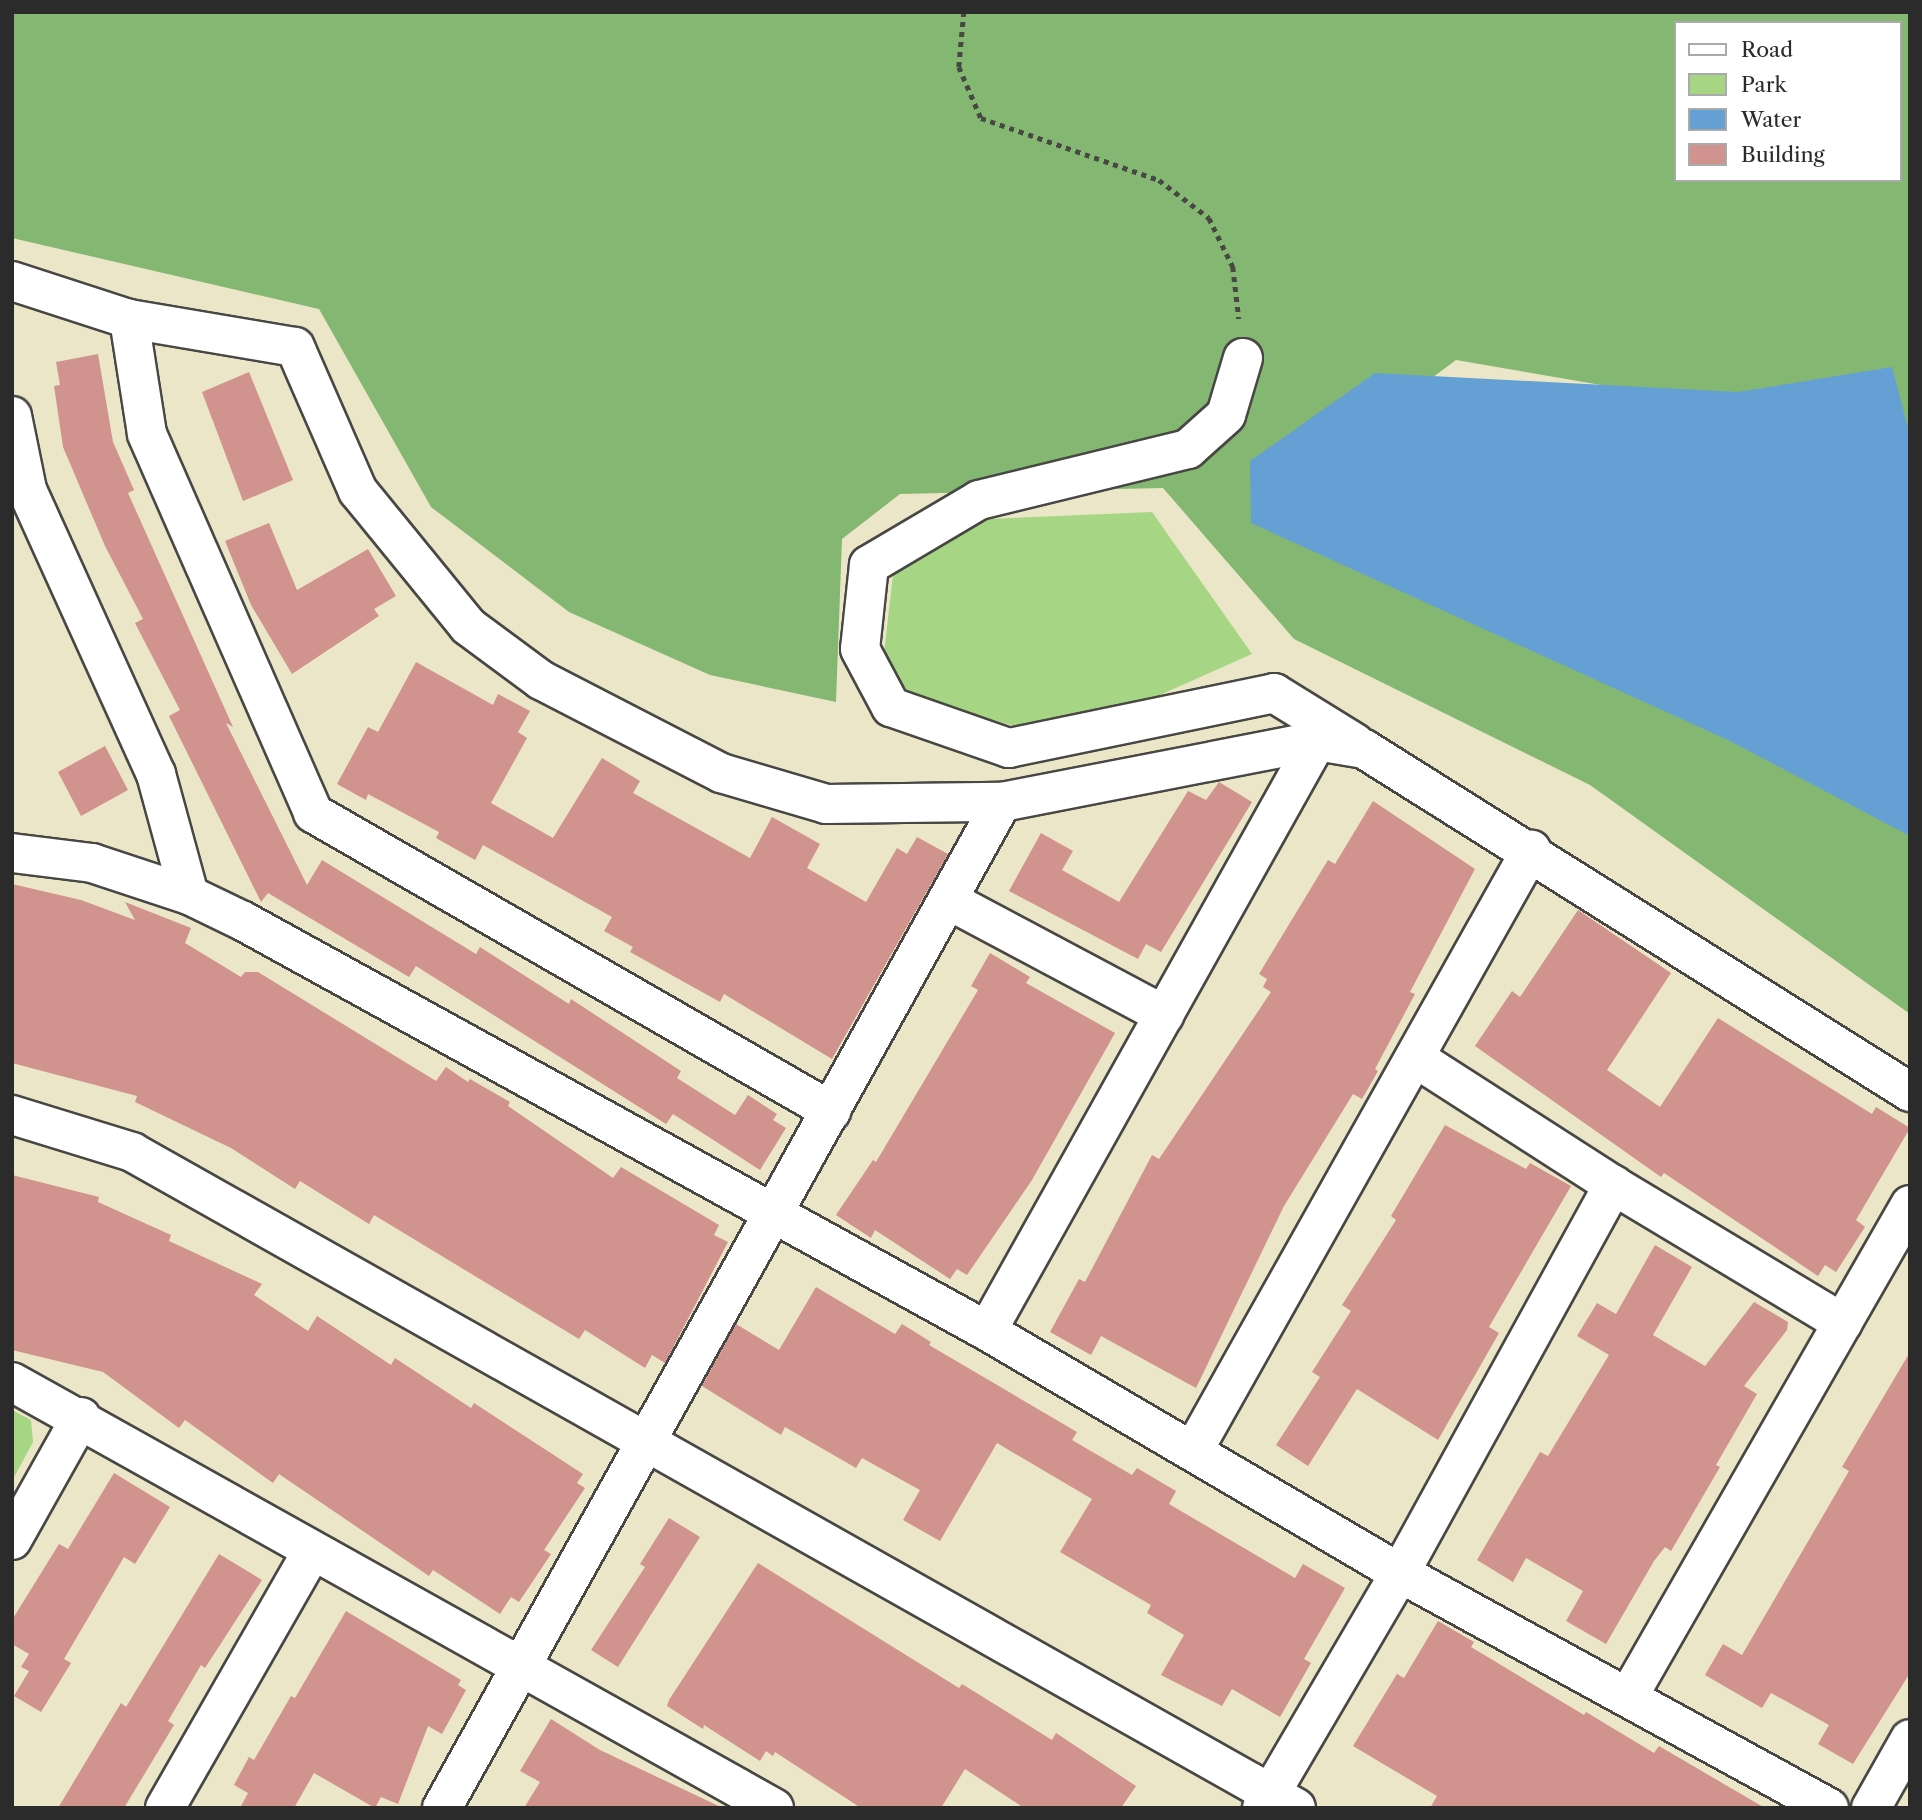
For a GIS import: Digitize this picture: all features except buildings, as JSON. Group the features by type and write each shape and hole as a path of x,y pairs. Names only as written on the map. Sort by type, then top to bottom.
{"street":[{"path":"12,281 129,319 295,347 358,491 468,626 541,680 722,773 825,803 1002,802 1317,741 1364,749"},
{"path":"129,319 147,434 313,813 831,1111"},
{"path":"1243,358 1226,415 1188,449 979,500 869,565 860,649 891,707 1009,748 1274,693 1326,721 1364,749 1531,850 1910,1092"},
{"path":"12,416 27,490 156,775 189,895"},
{"path":"987,1331 1317,741"},
{"path":"442,1808 1002,802"},
{"path":"1193,1451 1417,1059 1531,850"},
{"path":"12,853 92,863 189,895 987,1331 1400,1573 1829,1808"},
{"path":"948,900 1164,1015"},
{"path":"1417,1059 1614,1185 1843,1322"},
{"path":"12,1115 132,1152 1276,1803 1614,1185"},
{"path":"1628,1697 1910,1205"},
{"path":"12,1382 81,1417 521,1668 725,1796 774,1808"},
{"path":"12,1540 81,1417"},
{"path":"165,1808 312,1551"},
{"path":"1871,1808 1910,1739"}],"path":[{"path":"964,12 960,67 981,118 1159,180 1209,218 1233,267 1243,358"}],"green space":[{"path":"12,12 1910,12 1910,473 1890,435 1456,360 1269,499 1910,661 1910,1014 1590,785 1294,639 1163,488 900,494 842,539 836,702 710,675 569,612 431,507 319,309 12,238"},
{"path":"1152,512 1252,654 1133,707 1025,729 911,697 884,654 893,574 987,519"},
{"path":"12,1410 31,1420 33,1442 12,1481"}],"water":[{"path":"1892,367 1910,435 1910,836 1730,741 1251,523 1250,461 1375,373 1738,392"}]}
